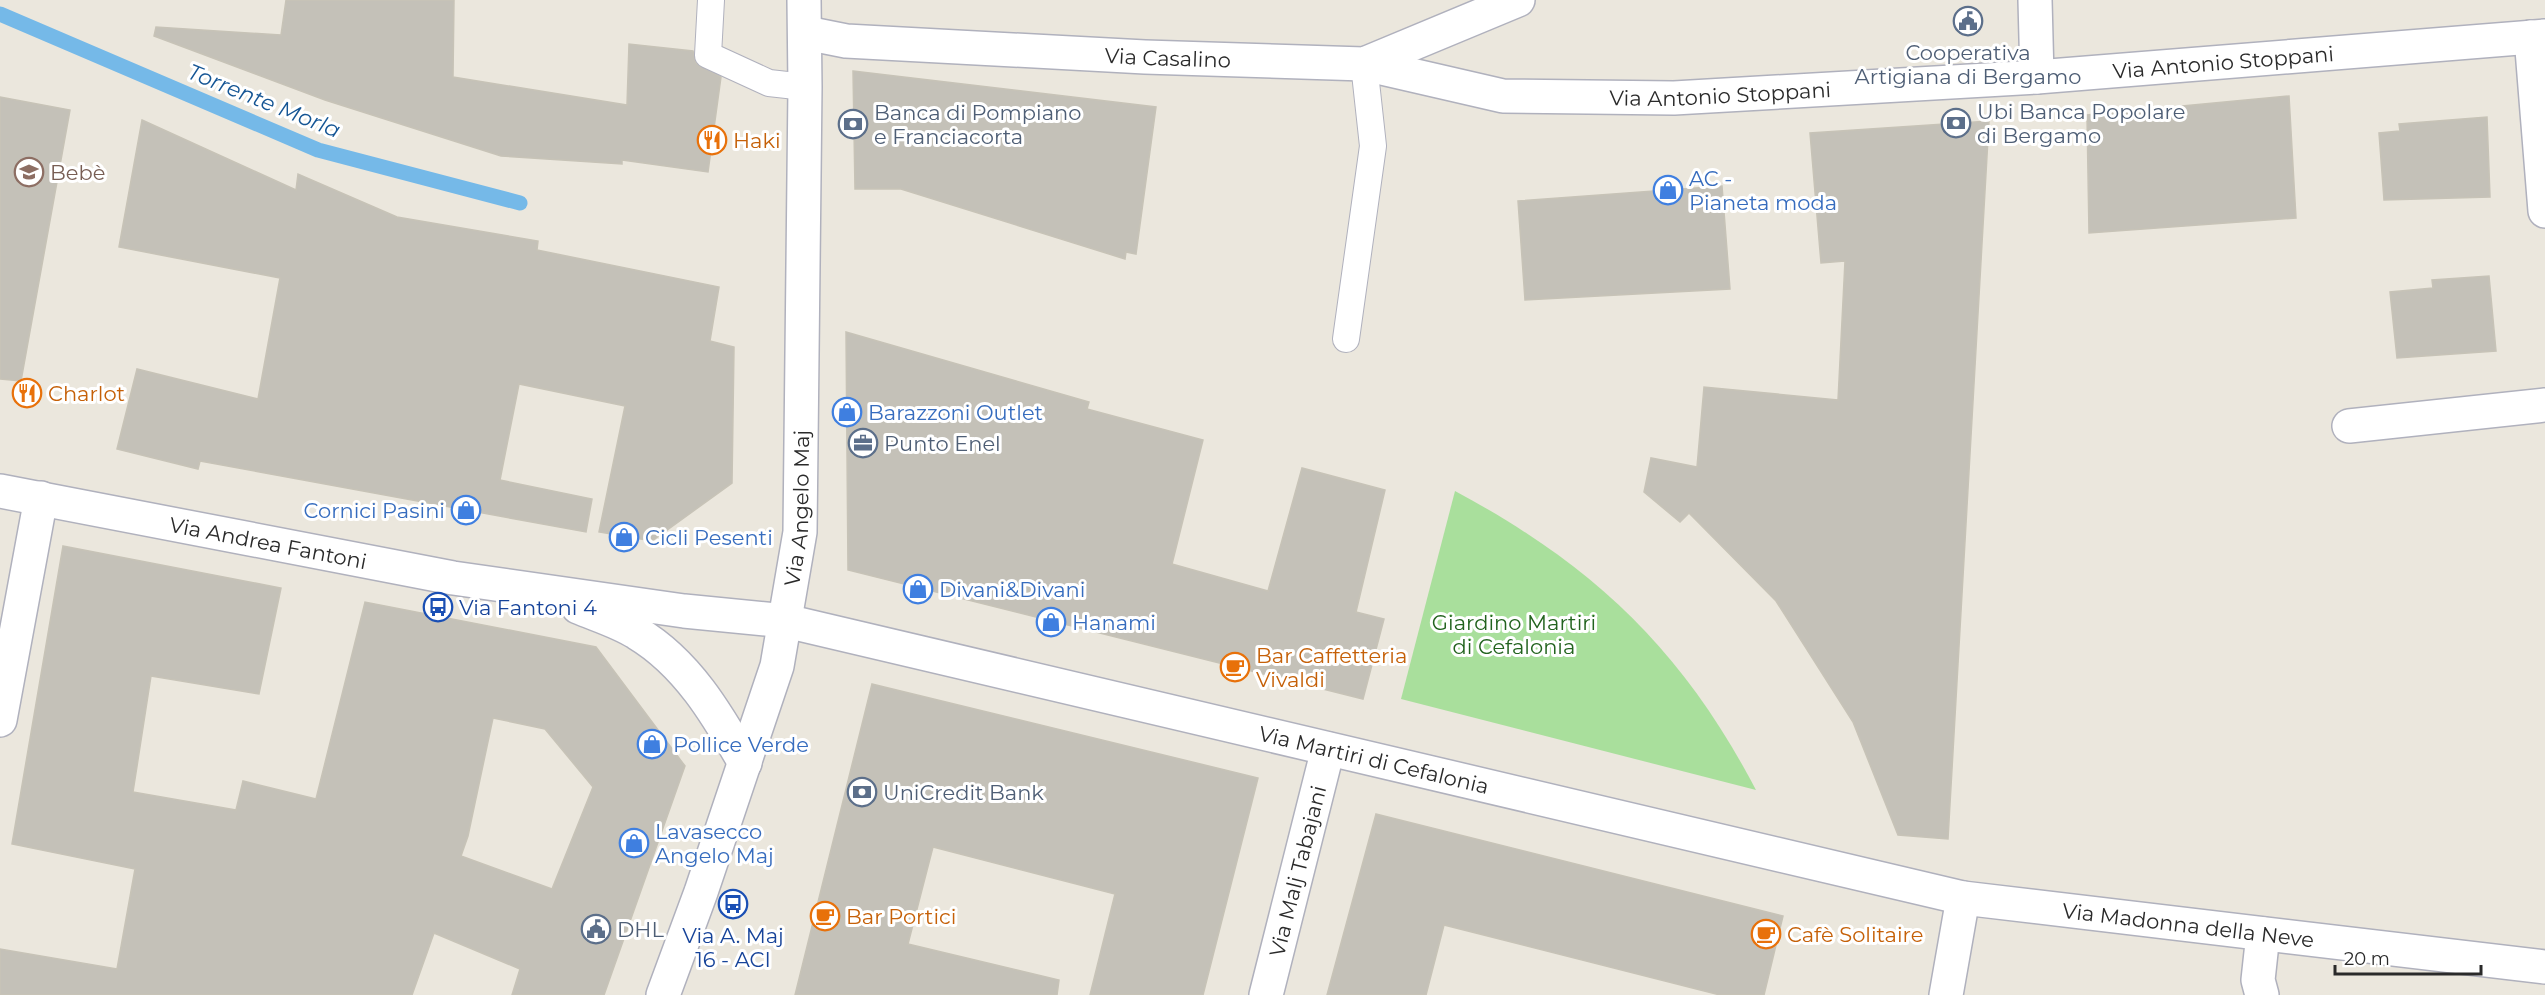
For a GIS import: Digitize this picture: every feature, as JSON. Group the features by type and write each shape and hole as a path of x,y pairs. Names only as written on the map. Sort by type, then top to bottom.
{"street":[{"name":"Via Angelo Maj","path":"663,995 746,764 777,666 800,532 806,33 804,0"},
{"name":"Via Casalino","path":"806,33 846,41 880,43 1145,57 1364,64 1518,0"},
{"path":"2035,0 2037,77"},
{"name":"Via Antonio Stoppani","path":"1364,64 1503,96 1674,98 2037,77 2538,37"},
{"path":"2538,37 2545,212"},
{"path":"2349,426 2545,405"},
{"name":"Via Andrea Fantoni","path":"0,491 453,578 786,621"},
{"path":"0,720 41,498"},
{"name":"Via Andrea Fantoni","path":"537,590 637,632 669,657 710,702 746,764"},
{"name":"Via Martiri di Cefalonia","path":"786,621 1963,898"},
{"name":"Via Malj Tabajani","path":"1266,995 1328,749"},
{"path":"1946,995 1963,898"},
{"name":"Via Madonna della Neve","path":"1963,898 2545,967"},
{"path":"2262,995 2258,980 2263,934"}],"lane":[{"path":"711,0 708,55 769,83 805,87"},
{"path":"1346,339 1373,146 1364,64"}],"green space":[{"name":"Giardino Martiri di Cefalonia","path":"1455,491 1505,519 1550,549 1630,615 1665,653 1697,694 1756,790 1401,699"}],"building":[{"path":"286,0 454,0 453,77 627,105 629,44 693,51 696,63 721,77 708,172 622,160 622,164 501,156 325,100 154,36 156,27 281,35"},
{"path":"853,71 1156,107 1136,254 1126,252 1125,259 901,189 855,189"},
{"path":"2289,96 2296,218 2089,233 2087,115"},
{"name":"Bebè","path":"0,97 70,110 21,381 0,379"},
{"path":"2487,117 2490,197 2384,200 2379,133 2400,131 2399,124"},
{"path":"142,120 296,190 298,174 397,217 538,241 537,250 719,287 710,341 734,347 732,483 652,541 599,532 625,406 519,384 500,480 592,499 586,532 200,461 198,469 117,449 137,369 258,399 280,278 119,247"},
{"path":"1989,121 1948,839 1898,835 1853,722 1776,601 1689,513 1680,522 1644,492 1651,458 1697,467 1704,387 1838,400 1845,261 1821,263 1810,133"},
{"path":"1722,186 1730,289 1525,300 1518,201"},
{"path":"2489,276 2496,351 2397,358 2390,292 2433,288 2432,280"},
{"path":"846,332 1089,402 1087,409 1203,440 1172,564 1268,591 1302,468 1385,490 1356,612 1384,619 1363,699 848,570"},
{"path":"63,546 281,588 259,694 151,676 133,792 236,810 243,781 316,799 365,602 596,647 685,766 604,995 512,995 520,969 434,933 412,995 0,995 0,949 117,969 135,869 12,844","holes":["493,718 545,729 593,787 552,889 461,856 468,836"]},
{"path":"872,684 1258,778 1203,995 1090,995 1115,894 933,847 908,944 1059,980 1057,995 795,995"},
{"path":"1376,814 1783,916 1764,995 1720,995 1444,925 1426,995 1327,995"}],"waterway":[{"name":"Torrente Morla","path":"0,14 318,150 520,203"}],"place":[{"name":"Cooperativa Artigiana di Bergamo","path":"1968,21"},
{"name":"Ubi Banca Popolare di Bergamo","path":"1956,123"},
{"name":"Banca di Pompiano e Franciacorta","path":"853,124"},
{"name":"Haki","path":"712,140"},
{"name":"Bebè","path":"29,172"},
{"name":"AC - Pianeta moda","path":"1668,190"},
{"name":"Charlot","path":"27,393"},
{"name":"Barazzoni Outlet","path":"847,412"},
{"name":"Punto Enel","path":"863,443"},
{"name":"Cornici Pasini","path":"466,510"},
{"name":"Cicli Pesenti","path":"624,537"},
{"name":"Divani&Divani","path":"918,589"},
{"name":"Via Fantoni 4","path":"438,607"},
{"name":"Hanami","path":"1051,622"},
{"name":"Bar Caffetteria Vivaldi","path":"1235,667"},
{"name":"Pollice Verde","path":"652,744"},
{"name":"UniCredit Bank","path":"862,792"},
{"name":"Lavasecco Angelo Maj","path":"634,843"},
{"name":"Via A. Maj 16 - ACI","path":"733,904"},
{"name":"Bar Portici","path":"825,916"},
{"name":"DHL","path":"596,929"},
{"name":"Cafè Solitaire","path":"1766,934"}]}
